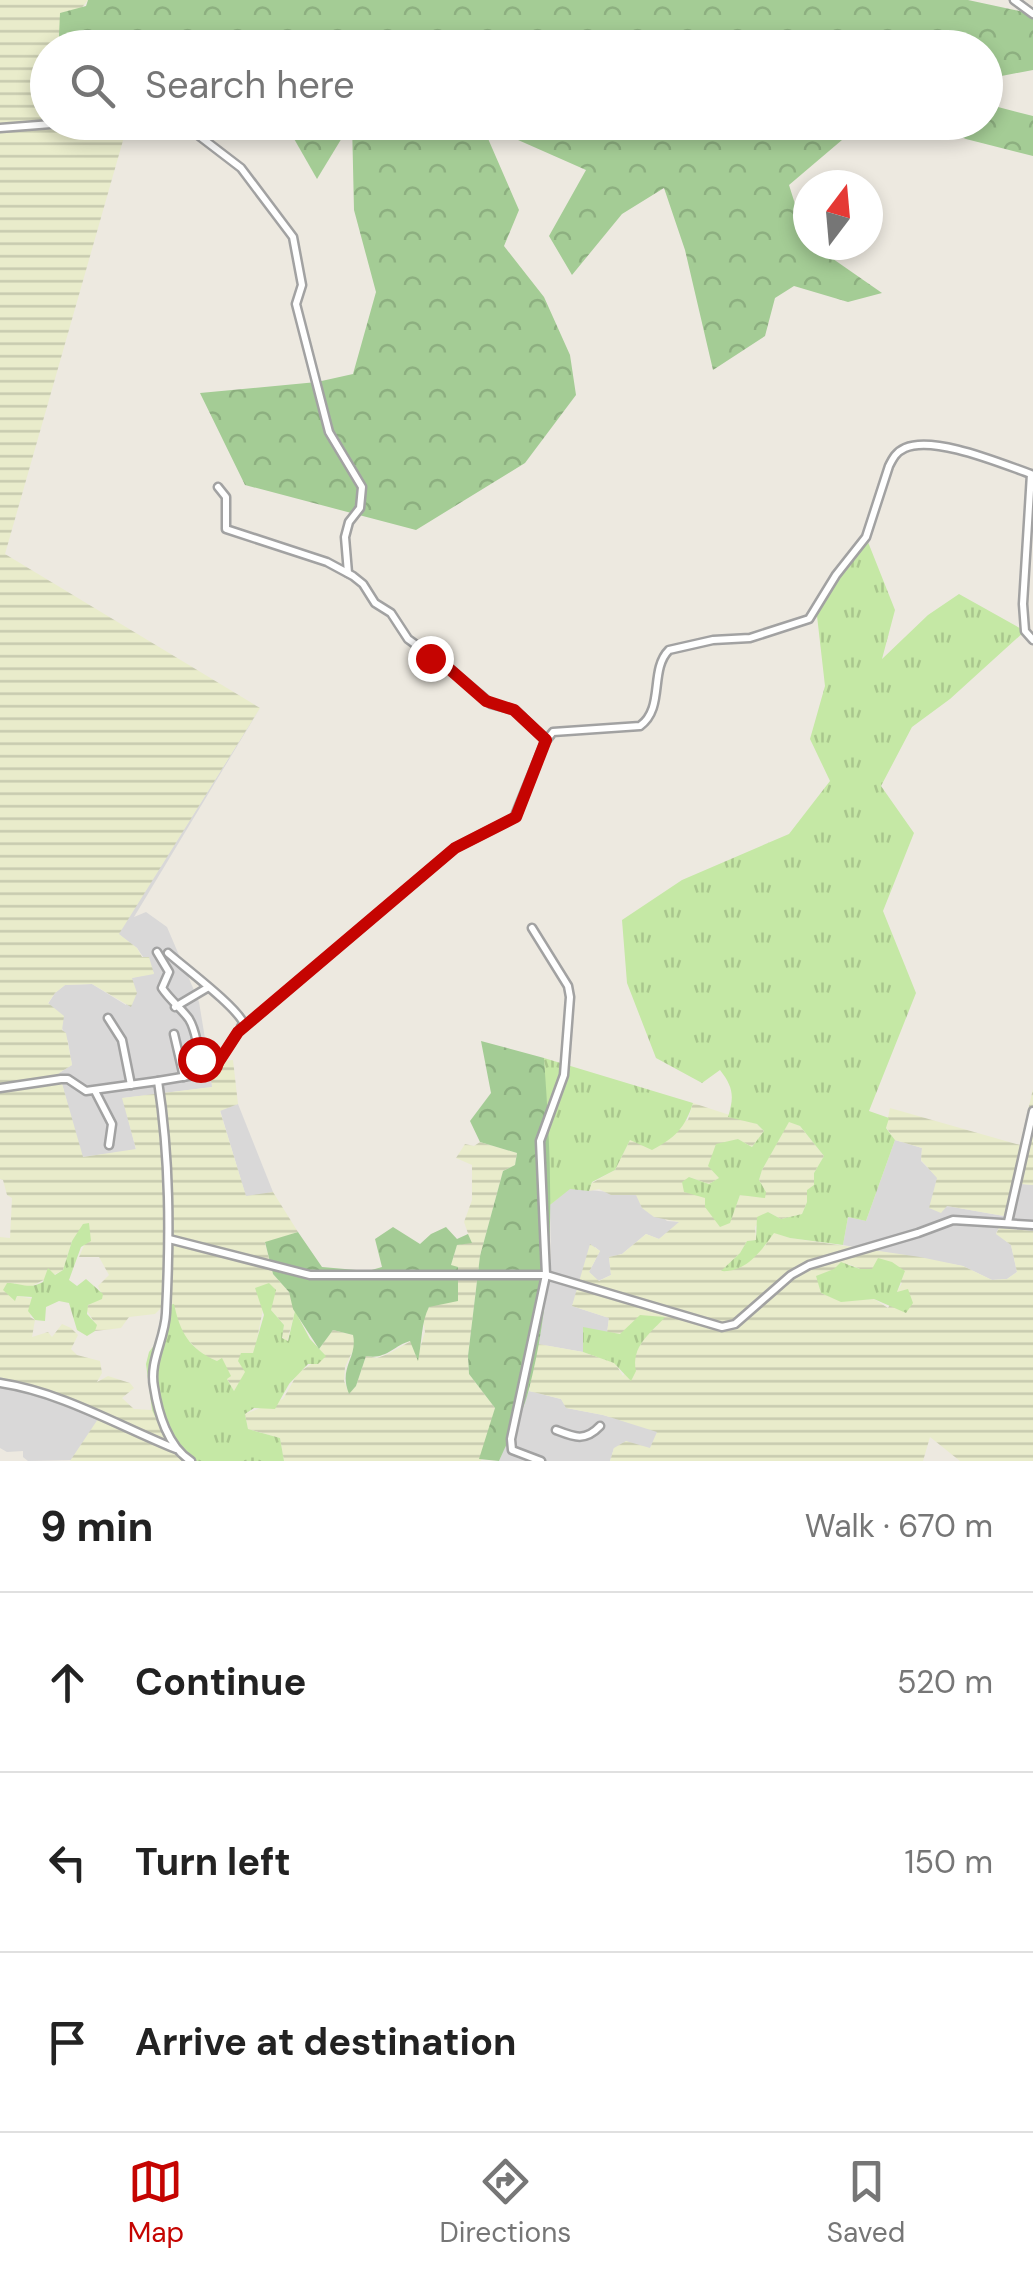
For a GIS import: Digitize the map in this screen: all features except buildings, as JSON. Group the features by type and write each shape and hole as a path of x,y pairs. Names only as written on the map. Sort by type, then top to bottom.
{"street":[{"path":"1014,0 1033,14"},
{"path":"0,128 30,126"},
{"path":"204,140 241,168 295,242 302,284 296,304 328,432 362,487 360,508 345,534 348,573"},
{"path":"238,1032 455,848 516,817 546,740 562,729 644,724 656,697 662,657 672,648 750,638 809,619 866,536 892,460 910,446 969,454 1031,474 1023,604 1025,631 1033,640"},
{"path":"218,486 226,497 226,529 327,562 348,573 363,584 375,603 391,613 408,639 426,652 432,662 446,666 491,704 514,710 546,740"},
{"path":"532,928 568,986 570,997 564,1075 540,1141 546,1275 510,1447 518,1454 541,1461"},
{"path":"157,952 169,972 162,988 188,1018 200,1059 212,1072"},
{"path":"0,1088 61,1079 94,1091 212,1072 244,1024 237,1010 168,953"},
{"path":"175,1007 208,988"},
{"path":"108,1018 122,1040 132,1084"},
{"path":"174,1034 184,1077"},
{"path":"158,1082 170,1208 165,1333 153,1374 154,1389 176,1449"},
{"path":"94,1091 110,1116 109,1145"},
{"path":"1008,1223 1033,1111"},
{"path":"169,1239 310,1275 546,1275 722,1328 735,1324 791,1275 809,1265 953,1220 1033,1224"},
{"path":"0,1383 81,1408 176,1449 191,1461"},
{"path":"556,1430 577,1438 600,1426"}],"shaded area":[{"path":"260,708 134,917 146,912 167,927 199,1002 213,1087 123,1098 136,1150 82,1157 59,1073 72,1065 68,1042 48,1004 65,985 92,984 126,1005 131,978 154,973 137,948 118,934"},
{"path":"238,1104 273,1192 246,1197 220,1110"},
{"path":"895,1140 922,1148 921,1161 938,1178 947,1206 1004,1216 1012,1183 1033,1185 1033,1231 999,1228 996,1233 1011,1245 1017,1272 1007,1279 992,1280 963,1266 843,1245 848,1217 866,1221"},
{"path":"570,1188 637,1195 667,1221 680,1222 659,1239 646,1234 622,1254 609,1257 611,1275 598,1281 589,1272 600,1251 595,1247 572,1306 609,1318 607,1333 584,1328 583,1352 538,1344 551,1267 550,1205"},
{"path":"0,1377 103,1414 71,1460 28,1461 23,1451 7,1452 0,1448"},
{"path":"529,1391 561,1399 567,1408 658,1431 650,1449 614,1448 610,1461 499,1461"}],"green space":[{"path":"0,0 88,0 64,30 30,30 30,140 123,140 5,554 260,708 119,934 142,957 149,957 154,974 132,978 137,993 131,1007 92,984 65,985 48,1003 64,1016 62,1030 66,1033 72,1065 59,1073 83,1157 136,1149 122,1098 212,1087 209,1062 233,1060 238,1104 220,1111 246,1196 273,1192 298,1232 265,1243 273,1274 289,1292 295,1311 287,1342 282,1337 284,1325 271,1310 263,1309 255,1349 234,1391 217,1361 204,1356 162,1307 155,1314 129,1317 121,1328 95,1331 96,1325 86,1309 91,1301 98,1300 102,1294 98,1286 109,1275 99,1257 79,1257 86,1241 83,1228 72,1241 63,1270 26,1289 14,1283 12,1296 16,1300 17,1296 34,1299 30,1317 35,1320 32,1337 48,1332 52,1337 62,1324 71,1328 78,1335 71,1349 77,1355 100,1361 102,1373 97,1382 108,1376 130,1383 134,1388 122,1398 134,1409 152,1410 171,1451 190,1461 70,1461 102,1413 0,1377 0,1237 10,1238 12,1198 0,1179"},
{"path":"88,0 968,0 1033,14 1033,70 1003,76 1003,30 59,30 60,13 86,6"},
{"path":"1003,108 1033,116 1033,156 970,140 1003,140"},
{"path":"295,140 340,140 317,179"},
{"path":"352,140 489,140 519,210 504,246 544,297 570,355 576,395 525,463 416,530 245,485 200,393 317,382 353,374 376,292 354,210"},
{"path":"518,140 842,140 807,170 793,170 789,185 793,198 793,260 835,260 882,293 848,302 794,286 775,298 765,336 713,370 685,250 664,188 622,214 572,275 549,236 586,170"},
{"path":"866,537 895,610 882,659 928,615 959,594 1025,631 950,699 912,727 881,786 914,833 883,911 916,993 869,1111 889,1118 886,1128 895,1140 866,1221 848,1217 843,1245 774,1233 745,1265 721,1271 747,1241 756,1240 757,1217 768,1212 781,1219 802,1214 807,1190 814,1185 814,1173 824,1156 800,1126 789,1122 762,1170 759,1180 765,1198 740,1195 730,1223 720,1227 705,1207 705,1198 684,1192 682,1182 689,1177 709,1184 719,1178 708,1166 716,1144 738,1139 752,1147 764,1131 757,1124 728,1117 732,1093 720,1070 702,1083 656,1058 627,983 622,920 682,880 789,834 830,781 810,739 825,686 816,607"},
{"path":"481,1041 544,1058 549,1141 548,1266 538,1348 520,1417 499,1461 479,1459 495,1408 469,1374 468,1356 480,1256 503,1171 515,1165 517,1153 480,1142 470,1121 491,1093"},
{"path":"544,1058 693,1103 683,1126 667,1141 652,1150 630,1140 615,1170 592,1182 589,1191 570,1189 550,1205"},
{"path":"1033,1089 1033,1185 1012,1183 1004,1216 947,1206 941,1213 929,1208 937,1178 921,1160 922,1148 895,1140 886,1127 890,1108 1020,1145"},
{"path":"693,1103 757,1124 764,1131 752,1147 738,1139 724,1144 720,1178 709,1184 689,1177 730,1222 740,1195 766,1192 759,1180 762,1170 789,1121 800,1126 824,1156 814,1173 814,1186 807,1190 802,1214 781,1219 768,1212 755,1227 756,1240 747,1241 723,1270 765,1246 773,1232 790,1238 920,1257 963,1266 992,1280 1007,1279 1017,1272 1011,1245 996,1234 999,1228 1033,1231 1033,1461 960,1461 930,1437 923,1461 610,1461 614,1448 626,1441 650,1448 657,1432 566,1408 561,1399 529,1391 538,1344 583,1352 615,1363 623,1376 646,1335 657,1326 636,1322 621,1334 607,1333 609,1318 572,1306 590,1244 600,1251 589,1272 599,1281 611,1275 609,1257 622,1254 646,1234 659,1239 679,1222 654,1217 642,1208 636,1195 589,1191 592,1183 615,1170 630,1140 688,1120","holes":["849,1264 873,1269 902,1283 888,1308 874,1299 841,1301 821,1293 817,1276"]},
{"path":"480,1142 517,1153 515,1165 503,1171 480,1256 468,1356 469,1374 495,1408 481,1461 284,1461 280,1438 248,1429 245,1414 283,1399 298,1373 325,1355 319,1349 333,1330 353,1335 355,1346 345,1367 344,1381 349,1393 356,1386 366,1356 377,1358 411,1341 417,1358 425,1332 423,1319 457,1245 471,1242 464,1222 472,1200 472,1165 456,1158 465,1144 474,1146"},
{"path":"89,1223 91,1241 81,1247 69,1280 77,1286 86,1279 103,1294 102,1299 88,1305 87,1314 97,1325 87,1336 77,1330 69,1303 59,1301 46,1307 45,1321 35,1320 28,1311 32,1297 17,1296 15,1301 3,1290 7,1283 29,1286 43,1282 48,1268 55,1275 63,1270 72,1241 83,1224"},
{"path":"393,1227 420,1244 446,1227 457,1239 468,1234 472,1243 457,1245 451,1265 458,1267 458,1301 429,1307 418,1361 410,1341 384,1354 366,1356 356,1386 349,1394 346,1377 353,1335 333,1330 319,1349 293,1309 289,1292 273,1274 265,1242 298,1232 322,1267 368,1271 382,1267 375,1239"},
{"path":"878,1258 905,1271 897,1292 908,1289 913,1303 906,1313 874,1299 841,1302 821,1293 816,1276 841,1262 872,1269"},
{"path":"269,1283 276,1290 271,1310 284,1325 282,1338 288,1341 295,1311 310,1339 326,1356 318,1364 308,1364 289,1384 275,1409 254,1408 245,1414 248,1429 280,1438 284,1461 190,1461 171,1451 152,1410 146,1364 159,1339 162,1307 174,1304 179,1323 193,1345 217,1361 222,1358 234,1391 245,1372 238,1361 241,1353 253,1353 264,1315 255,1288"},
{"path":"640,1315 665,1317 639,1347 631,1381 614,1363 583,1352 583,1327 620,1334"}],"route":[{"path":"200,1059 212,1072 238,1032 455,848 511,821 517,814 546,740 514,710 486,701 446,666 434,664 430,658"}]}
